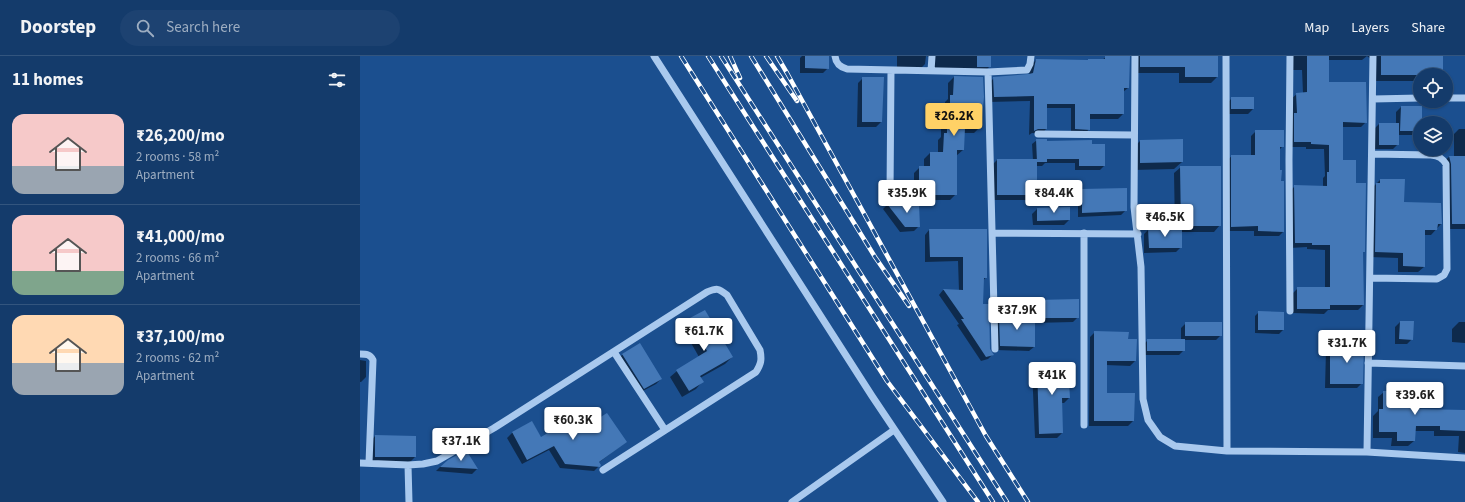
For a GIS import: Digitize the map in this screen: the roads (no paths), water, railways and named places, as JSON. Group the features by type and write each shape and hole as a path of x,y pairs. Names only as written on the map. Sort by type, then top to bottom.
{"street":[{"path":"654,56 894,430 943,502"},
{"path":"835,56 840,67 847,69 988,72 1027,70 1030,64 1031,56"},
{"path":"931,71 932,56"},
{"path":"1135,56 1134,207 1141,268 1143,400 1148,420 1160,438 1175,446 1228,452 1367,452 1465,458"},
{"path":"1226,56 1228,452"},
{"path":"1290,56 1290,311"},
{"path":"1367,452 1373,56"},
{"path":"890,193 891,71"},
{"path":"988,72 995,349"},
{"path":"1373,99 1413,98"},
{"path":"1453,98 1465,98"},
{"path":"1038,134 1134,135"},
{"path":"1370,278 1437,280 1444,275 1447,269 1446,164 1443,159 1432,155 1372,154"},
{"path":"992,233 1138,234"},
{"path":"1084,233 1084,426"},
{"path":"360,463 408,465 436,461 494,428 707,292 719,289 727,295 760,350 762,356 761,364 756,372 603,470"},
{"path":"614,352 665,430"},
{"path":"360,354 371,356 373,360 369,463"},
{"path":"1368,363 1465,366"},
{"path":"792,502 894,430"},
{"path":"408,465 409,502"}],"railway":[{"path":"681,56 887,381 978,502"},
{"path":"708,56 993,502"},
{"path":"721,56 1007,502"},
{"path":"730,56 740,78"},
{"path":"751,56 875,257 909,306"},
{"path":"766,56 797,101"},
{"path":"777,56 986,436 1028,502"}]}
